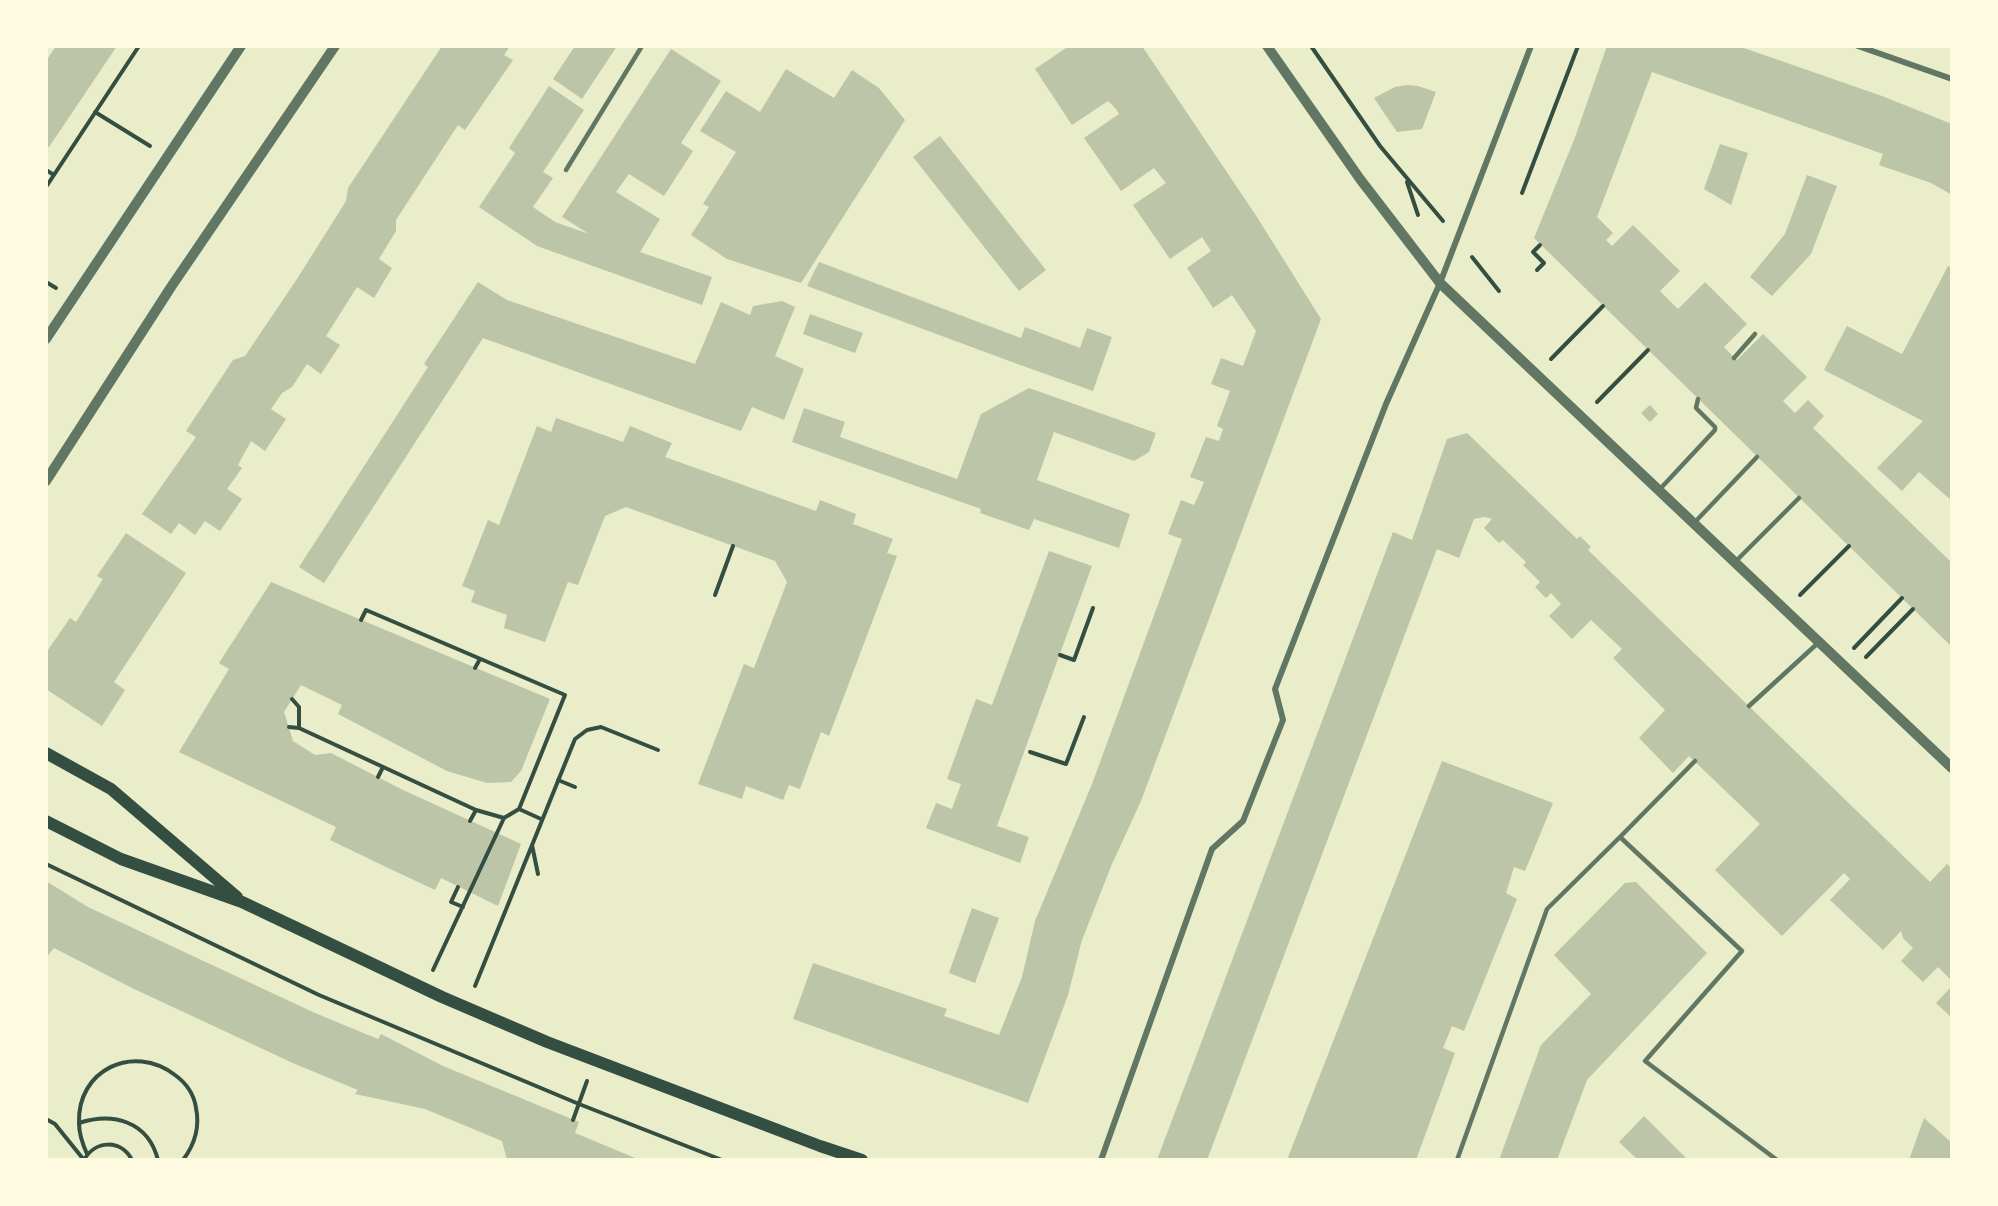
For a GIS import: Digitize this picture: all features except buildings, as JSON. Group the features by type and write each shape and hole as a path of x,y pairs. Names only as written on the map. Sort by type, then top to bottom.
{"main road":[{"path":"46,753 111,789 242,902"},
{"path":"46,821 121,859 242,902 425,988 547,1042 862,1160"}],"street":[{"path":"46,339 241,46"},
{"path":"46,481 171,287 334,46"},
{"path":"1267,46 1360,179 1440,283 1952,768"},
{"path":"1101,1160 1212,849 1244,821 1283,720 1275,689 1386,404 1440,283 1531,46"},
{"path":"1858,46 1952,79"}],"lane":[{"path":"566,170 642,46"},
{"path":"1734,358 1755,334"},
{"path":"1658,490 1715,430 1715,427 1696,408 1698,399"},
{"path":"1693,524 1757,457"},
{"path":"1734,563 1799,498"},
{"path":"1749,706 1819,643"},
{"path":"1457,1160 1547,909 1695,761"},
{"path":"1620,837 1742,951 1645,1061 1777,1160"}],"path":[{"path":"46,187 139,46"},
{"path":"1311,46 1380,146 1406,178"},
{"path":"1522,193 1578,46"},
{"path":"95,112 167,157"},
{"path":"46,170 54,175"},
{"path":"1537,270 1544,263 1533,252 1540,245"},
{"path":"1499,291 1500,284"},
{"path":"1536,374 1603,306"},
{"path":"1582,417 1648,350"},
{"path":"716,595 733,546"},
{"path":"1784,610 1849,546"},
{"path":"1839,663 1902,598"},
{"path":"1060,655 1074,660 1093,608"},
{"path":"1850,673 1913,609"},
{"path":"361,620 366,610 565,695 519,809 504,818 425,988"},
{"path":"475,668 480,659"},
{"path":"292,699 299,707 298,728"},
{"path":"1030,752 1066,764 1084,717"},
{"path":"289,727 298,728 476,810 504,818"},
{"path":"467,1006 575,739 587,730 601,728 658,750"},
{"path":"378,777 383,767"},
{"path":"558,780 575,787"},
{"path":"519,809 541,819"},
{"path":"470,821 476,810"},
{"path":"532,844 538,874"},
{"path":"46,864 319,995 579,1104 722,1160"},
{"path":"458,886 451,902 463,907"},
{"path":"87,1154 79,1123 79,1111 84,1095 93,1081 108,1068 121,1062 141,1060 162,1065 184,1081 195,1099 198,1121 194,1141 183,1160"},
{"path":"573,1120 595,1061"},
{"path":"79,1123 104,1118 127,1122 147,1136 155,1147 158,1160"},
{"path":"46,1119 55,1124 84,1160 87,1154 100,1145 109,1144 124,1149 132,1160"}]}
